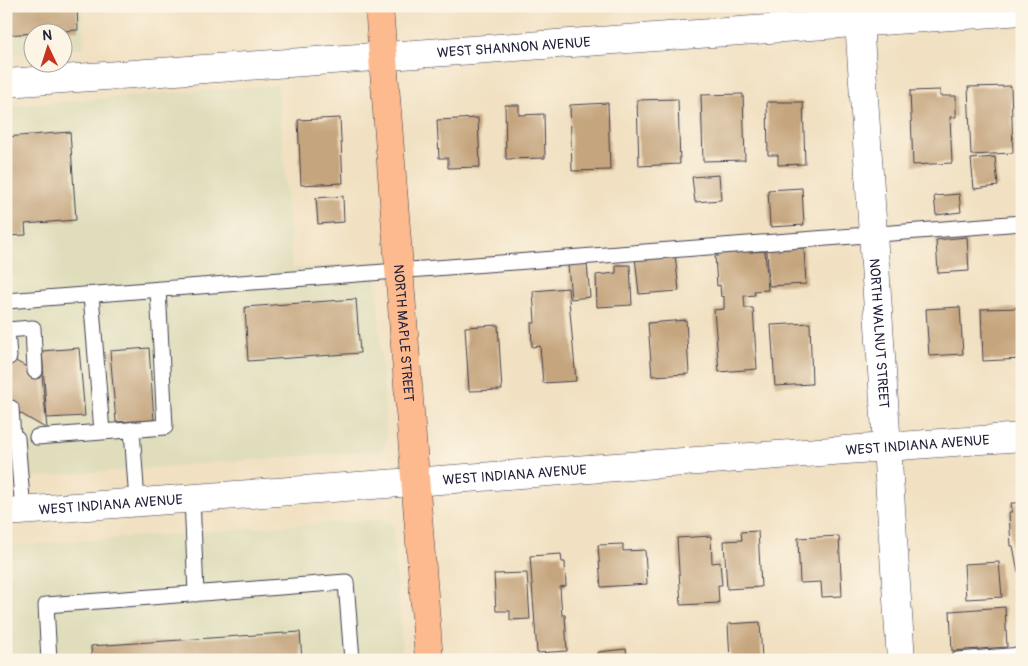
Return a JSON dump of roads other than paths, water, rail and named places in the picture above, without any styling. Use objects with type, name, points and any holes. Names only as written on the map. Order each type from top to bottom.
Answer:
[{"type":"main road","name":"NORTH MAPLE STREET","points":[[379,6],[429,660]]},
{"type":"street","name":"WEST SHANNON AVENUE","points":[[6,83],[383,56],[859,15],[1022,11]]},
{"type":"street","name":"NORTH WALNUT STREET","points":[[859,15],[901,660]]},
{"type":"street","name":"WEST INDIANA AVENUE","points":[[15,511],[415,483],[886,446],[1022,438]]},
{"type":"lane","points":[[6,301],[872,233],[1022,223]]},
{"type":"lane","points":[[12,438],[37,430],[102,432],[165,427],[158,289]]},
{"type":"lane","points":[[91,295],[102,432]]},
{"type":"lane","points":[[9,357],[6,330],[33,328],[35,371]]},
{"type":"lane","points":[[11,408],[15,511]]},
{"type":"lane","points":[[132,430],[137,502]]},
{"type":"lane","points":[[192,498],[196,594]]},
{"type":"lane","points":[[49,660],[46,604],[346,582],[352,660]]},
{"type":"lane","points":[[958,660],[1022,655]]}]
